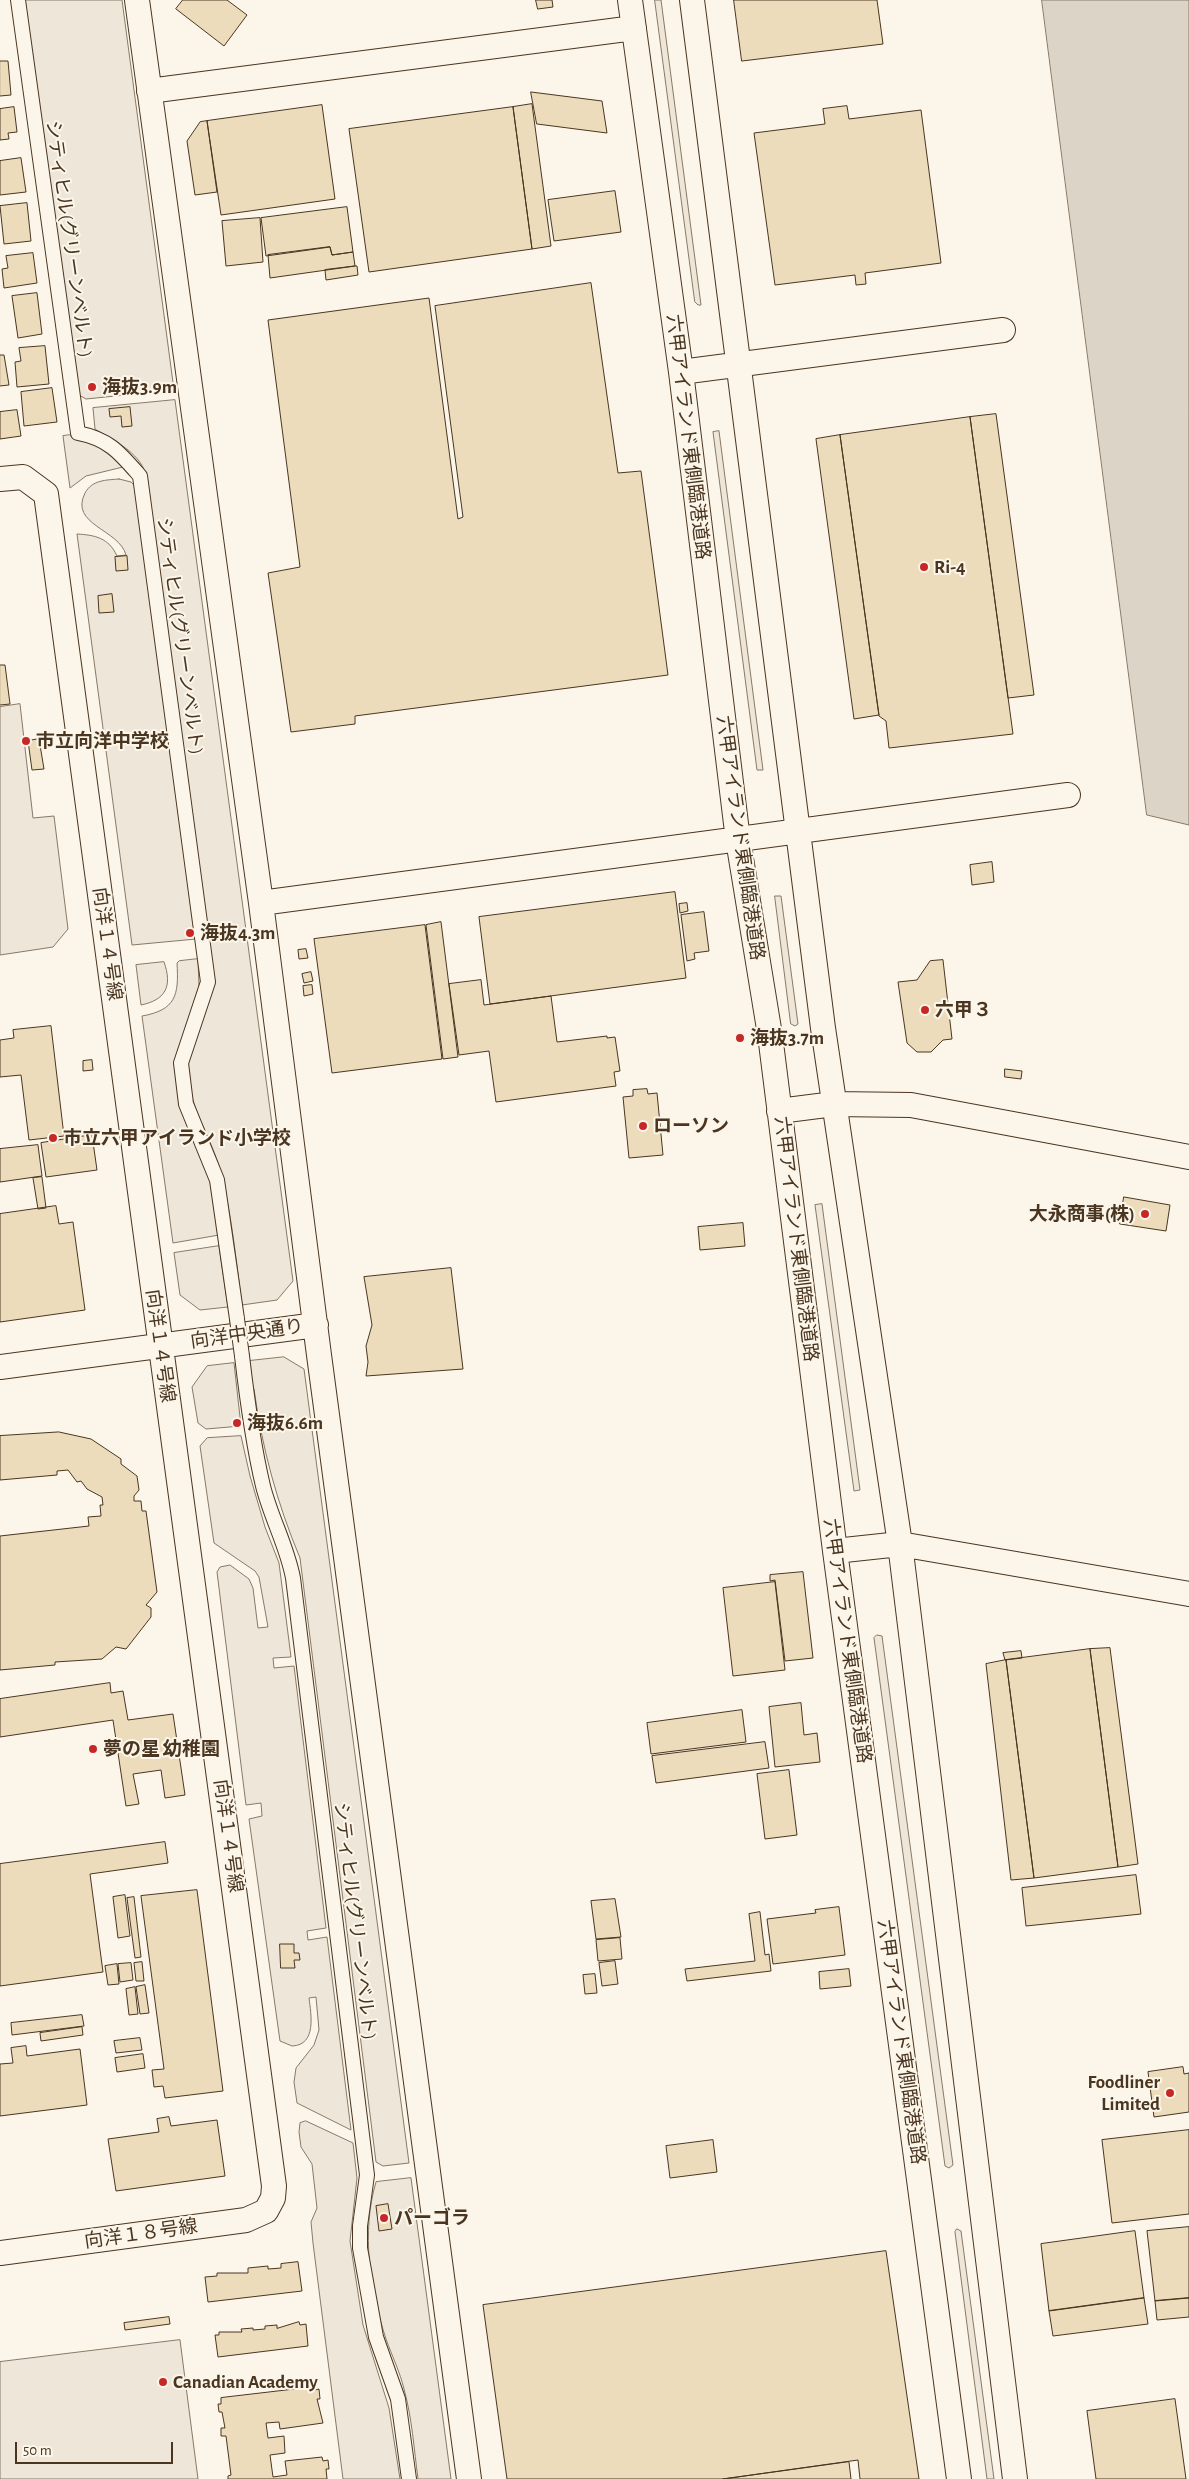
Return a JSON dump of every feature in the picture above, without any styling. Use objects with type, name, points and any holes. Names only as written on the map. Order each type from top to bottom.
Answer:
[{"type":"street","name":"シティヒル(グリーンベルト)","points":[[18,0],[78,433],[96,436],[118,450],[140,476],[208,982],[181,1063],[186,1104],[217,1180],[243,1368],[263,1486],[274,1523],[289,1557],[293,1578],[366,2158],[367,2175],[360,2226],[360,2248],[376,2337],[398,2399],[409,2479]]},
{"type":"street","points":[[137,0],[261,903],[469,2479]]},
{"type":"street","name":"六甲アイランド東側臨港道路","points":[[630,0],[681,372],[738,840],[770,1035],[835,1551],[959,2479]]},
{"type":"street","points":[[692,0],[737,364],[834,1104],[851,1202],[900,1544],[1015,2479]]},
{"type":"street","points":[[149,92],[634,28]]},
{"type":"street","points":[[681,372],[1003,330]]},
{"type":"street","name":"向洋１４号線","points":[[0,479],[23,477],[46,494],[110,958],[146,1253],[161,1346],[226,1824],[274,2186],[273,2198]]},
{"type":"street","points":[[261,903],[1068,795]]},
{"type":"street","points":[[780,1111],[834,1104],[911,1105],[1189,1157]]},
{"type":"street","name":"向洋中央通り","points":[[0,1367],[316,1325]]},
{"type":"street","points":[[835,1551],[900,1544],[1189,1594]]},
{"type":"street","name":"向洋１８号線","points":[[0,2253],[246,2220],[266,2211],[273,2198]]},
{"type":"shaded area","points":[[24,0],[122,0],[174,390],[86,399],[77,394]]},
{"type":"shaded area","points":[[655,0],[661,0],[701,305],[695,302]]},
{"type":"shaded area","points":[[1042,0],[1189,0],[1189,825],[1147,815]]},
{"type":"shaded area","points":[[175,400],[293,1281],[277,1300],[242,1305],[225,1189],[217,1159],[194,1104],[188,1076],[188,1061],[191,1047],[206,1007],[146,474],[131,453],[95,429],[93,408]]},
{"type":"shaded area","points":[[719,431],[763,770],[757,770],[713,432]]},
{"type":"shaded area","points":[[70,435],[80,441],[96,444],[106,449],[118,459],[123,467],[86,476],[70,488],[63,436]]},
{"type":"shaded area","points":[[119,479],[131,482],[135,486],[196,939],[132,945],[77,534],[90,535],[106,541],[117,556],[126,555],[122,546],[89,520],[84,513],[82,504],[85,493],[91,485]]},
{"type":"shaded area","points":[[20,704],[33,818],[54,816],[68,929],[53,947],[0,955],[0,707]]},
{"type":"shaded area","points":[[775,896],[781,896],[798,1024],[795,1026],[791,1024]]},
{"type":"shaded area","points":[[198,959],[199,986],[176,1059],[210,1179],[219,1235],[173,1243],[142,1016],[162,1010],[173,999],[177,984],[177,963],[179,961]]},
{"type":"shaded area","points":[[164,962],[168,979],[165,991],[156,1000],[141,1005],[136,965]]},
{"type":"shaded area","points":[[822,1204],[860,1490],[854,1491],[815,1205]]},
{"type":"shaded area","points":[[219,1246],[228,1307],[200,1310],[180,1295],[174,1253]]},
{"type":"shaded area","points":[[284,1357],[304,1369],[409,2163],[383,2166],[376,2162],[300,1558],[284,1517],[271,1475],[261,1433],[254,1389],[252,1388],[249,1361]]},
{"type":"shaded area","points":[[234,1363],[241,1426],[206,1429],[198,1423],[192,1387],[207,1366]]},
{"type":"shaded area","points":[[241,1436],[265,1527],[279,1563],[291,1657],[273,1658],[274,1668],[294,1666],[326,1928],[307,1931],[308,1940],[327,1937],[351,2130],[297,2103],[294,2082],[296,2068],[314,2045],[319,2030],[316,1997],[309,1998],[311,2028],[305,2040],[300,2044],[292,2046],[280,2041],[249,1819],[262,1816],[261,1803],[246,1805],[217,1572],[220,1567],[230,1565],[249,1579],[253,1588],[258,1628],[268,1627],[259,1577],[255,1571],[214,1543],[200,1446],[207,1438]]},
{"type":"shaded area","points":[[877,1635],[882,1636],[953,2165],[949,2168],[945,2166],[874,1638]]},
{"type":"shaded area","points":[[306,2121],[353,2143],[357,2178],[350,2241],[363,2325],[389,2408],[400,2479],[343,2479],[313,2243],[311,2222],[317,2208],[312,2164],[301,2147],[299,2132],[300,2123]]},
{"type":"shaded area","points":[[411,2178],[451,2479],[418,2479],[407,2400],[380,2320],[369,2261],[369,2221],[371,2201],[376,2182]]},
{"type":"shaded area","points":[[957,2229],[961,2231],[994,2479],[987,2479],[955,2232]]},
{"type":"shaded area","points":[[180,2340],[198,2479],[0,2479],[0,2362]]},
{"type":"building","points":[[183,0],[227,0],[247,15],[224,46],[176,9]]},
{"type":"building","points":[[536,0],[552,0],[553,7],[538,9]]},
{"type":"building","points":[[734,0],[877,0],[883,44],[742,61]]},
{"type":"building","points":[[0,61],[8,61],[11,95],[0,96]]},
{"type":"building","points":[[531,92],[602,101],[607,133],[537,124]]},
{"type":"building","points":[[532,104],[551,246],[532,249],[513,107]]},
{"type":"building","points":[[322,105],[335,199],[221,215],[207,121]]},
{"type":"building","points":[[847,106],[849,119],[921,110],[941,263],[865,273],[866,284],[856,285],[855,275],[775,285],[754,133],[825,124],[823,109]]},
{"type":"building","points":[[14,107],[17,132],[8,133],[9,139],[0,140],[0,109]]},
{"type":"building","points":[[513,107],[532,249],[369,272],[349,129]]},
{"type":"building","points":[[207,121],[217,192],[195,195],[187,141],[200,122]]},
{"type":"building","points":[[21,158],[26,192],[0,195],[0,161]]},
{"type":"building","points":[[615,191],[621,232],[554,241],[548,200]]},
{"type":"building","points":[[27,203],[31,241],[4,244],[0,206]]},
{"type":"building","points":[[347,207],[353,252],[332,255],[330,247],[266,256],[261,218]]},
{"type":"building","points":[[260,218],[263,262],[226,266],[222,221]]},
{"type":"building","points":[[330,247],[332,255],[353,252],[355,266],[270,278],[268,255]]},
{"type":"building","points":[[33,253],[37,283],[4,288],[2,269],[8,268],[6,256]]},
{"type":"building","points":[[357,266],[358,275],[326,280],[325,270]]},
{"type":"building","points":[[591,283],[618,473],[641,471],[668,675],[355,716],[355,724],[291,732],[268,573],[300,567],[268,320],[429,298],[458,519],[463,517],[435,306]]},
{"type":"building","points":[[37,293],[42,334],[18,338],[12,296]]},
{"type":"building","points":[[45,346],[49,384],[17,387],[15,362],[21,361],[19,348]]},
{"type":"building","points":[[0,355],[4,355],[9,385],[0,386]]},
{"type":"building","points":[[52,388],[57,422],[24,426],[21,392]]},
{"type":"building","points":[[130,407],[132,426],[122,427],[121,416],[110,417],[109,409]]},
{"type":"building","points":[[17,410],[21,436],[0,439],[0,412]]},
{"type":"building","points":[[996,414],[1034,695],[1008,698],[970,417]]},
{"type":"building","name":"Ri-4","points":[[970,417],[1013,734],[889,748],[886,721],[879,716],[840,435]]},
{"type":"building","points":[[840,435],[879,715],[854,719],[816,439]]},
{"type":"building","points":[[127,556],[128,570],[116,571],[115,557]]},
{"type":"building","points":[[112,594],[114,612],[99,613],[98,596]]},
{"type":"building","points":[[0,665],[5,665],[10,704],[0,705]]},
{"type":"building","points":[[39,739],[44,769],[32,770],[28,741]]},
{"type":"building","points":[[992,862],[994,882],[972,885],[970,865]]},
{"type":"building","points":[[675,892],[686,978],[490,1004],[479,917]]},
{"type":"building","points":[[687,903],[688,911],[680,913],[679,904]]},
{"type":"building","points":[[704,912],[709,951],[694,953],[695,959],[687,961],[681,915]]},
{"type":"building","points":[[441,922],[458,1057],[443,1059],[426,925]]},
{"type":"building","points":[[425,925],[442,1059],[332,1073],[314,939]]},
{"type":"building","points":[[306,949],[308,958],[299,959],[298,950]]},
{"type":"building","name":"六甲３","points":[[943,960],[952,1039],[943,1040],[931,1052],[917,1052],[907,1043],[898,982],[917,980],[930,961]]},
{"type":"building","points":[[311,972],[313,981],[304,983],[302,974]]},
{"type":"building","points":[[481,980],[484,1005],[551,996],[557,1042],[607,1036],[607,1038],[615,1037],[620,1071],[614,1072],[616,1086],[496,1102],[489,1051],[459,1055],[449,984]]},
{"type":"building","points":[[312,985],[313,994],[304,996],[303,986]]},
{"type":"building","points":[[51,1026],[64,1136],[29,1140],[21,1075],[0,1077],[0,1040],[14,1038],[13,1030]]},
{"type":"building","points":[[92,1060],[93,1070],[83,1071],[83,1061]]},
{"type":"building","points":[[1005,1069],[1022,1071],[1021,1079],[1005,1077]]},
{"type":"building","name":"ローソン","points":[[647,1089],[648,1094],[657,1093],[663,1155],[629,1158],[623,1097],[633,1096],[633,1090]]},
{"type":"building","points":[[92,1135],[97,1170],[46,1177],[41,1143]]},
{"type":"building","points":[[38,1145],[42,1176],[0,1182],[0,1149]]},
{"type":"building","points":[[42,1177],[46,1208],[38,1209],[33,1178]]},
{"type":"building","name":"大永商事(株)","points":[[1124,1197],[1170,1205],[1166,1231],[1120,1224]]},
{"type":"building","points":[[56,1206],[59,1224],[73,1222],[85,1310],[0,1322],[0,1214]]},
{"type":"building","points":[[743,1223],[745,1246],[700,1250],[698,1227]]},
{"type":"building","points":[[451,1268],[463,1369],[366,1376],[368,1362],[366,1346],[372,1325],[364,1277]]},
{"type":"building","points":[[59,1432],[91,1439],[121,1459],[121,1464],[137,1476],[139,1490],[134,1496],[134,1501],[141,1501],[142,1511],[146,1511],[157,1592],[146,1605],[151,1608],[151,1617],[126,1649],[116,1647],[102,1659],[55,1662],[55,1665],[0,1670],[0,1536],[89,1526],[88,1517],[101,1516],[100,1505],[103,1505],[102,1497],[87,1489],[81,1481],[77,1482],[68,1470],[57,1471],[57,1475],[0,1480],[0,1436]]},
{"type":"building","points":[[803,1572],[813,1658],[785,1661],[775,1580],[770,1581],[770,1575]]},
{"type":"building","points":[[775,1582],[785,1670],[733,1676],[723,1588]]},
{"type":"building","points":[[1110,1648],[1138,1864],[1118,1867],[1090,1649]]},
{"type":"building","points":[[1090,1649],[1118,1867],[1034,1878],[1006,1660]]},
{"type":"building","points":[[1021,1651],[1022,1658],[1005,1660],[1003,1653]]},
{"type":"building","points":[[1006,1660],[1034,1878],[1011,1880],[986,1664]]},
{"type":"building","points":[[110,1683],[111,1693],[123,1691],[128,1720],[173,1714],[185,1795],[165,1798],[161,1770],[133,1774],[139,1804],[126,1806],[113,1720],[0,1737],[0,1699]]},
{"type":"building","points":[[801,1703],[804,1735],[817,1733],[820,1762],[775,1767],[769,1707]]},
{"type":"building","points":[[742,1710],[746,1742],[651,1754],[647,1723]]},
{"type":"building","points":[[765,1742],[769,1768],[656,1783],[652,1756]]},
{"type":"building","points":[[789,1770],[797,1835],[765,1839],[757,1774]]},
{"type":"building","points":[[165,1842],[168,1863],[90,1874],[103,1972],[0,1986],[0,1864]]},
{"type":"building","points":[[1136,1875],[1141,1914],[1026,1926],[1022,1888]]},
{"type":"building","points":[[197,1890],[223,2091],[165,2098],[163,2086],[154,2087],[152,2070],[164,2069],[141,1896]]},
{"type":"building","points":[[125,1895],[130,1936],[118,1938],[113,1897]]},
{"type":"building","points":[[134,1897],[141,1957],[135,1958],[127,1898]]},
{"type":"building","points":[[615,1899],[621,1937],[596,1939],[591,1901]]},
{"type":"building","points":[[839,1907],[845,1955],[773,1964],[767,1919],[816,1913],[815,1910]]},
{"type":"building","points":[[760,1912],[765,1955],[769,1954],[771,1971],[687,1981],[685,1969],[755,1961],[749,1914]]},
{"type":"building","points":[[620,1938],[622,1959],[598,1961],[596,1940]]},
{"type":"building","points":[[280,1944],[294,1944],[294,1953],[299,1953],[300,1960],[294,1960],[295,1968],[281,1968]]},
{"type":"building","points":[[615,1961],[618,1984],[602,1986],[599,1963]]},
{"type":"building","points":[[142,1962],[144,1981],[136,1981],[134,1963]]},
{"type":"building","points":[[131,1963],[133,1980],[120,1982],[118,1964]]},
{"type":"building","points":[[117,1964],[119,1984],[108,1985],[105,1966]]},
{"type":"building","points":[[849,1969],[851,1986],[820,1989],[819,1972]]},
{"type":"building","points":[[595,1974],[597,1993],[585,1994],[583,1975]]},
{"type":"building","points":[[145,1985],[149,2013],[140,2014],[136,1987]]},
{"type":"building","points":[[135,1987],[138,2014],[129,2015],[126,1989]]},
{"type":"building","points":[[82,2015],[84,2026],[12,2035],[11,2023]]},
{"type":"building","points":[[82,2027],[83,2035],[41,2041],[40,2033]]},
{"type":"building","points":[[140,2038],[142,2050],[116,2053],[114,2041]]},
{"type":"building","points":[[26,2046],[27,2056],[80,2049],[87,2105],[0,2116],[0,2064],[13,2063],[11,2048]]},
{"type":"building","points":[[143,2054],[145,2068],[117,2072],[115,2058]]},
{"type":"building","name":"Foodliner Limited","points":[[1183,2067],[1184,2074],[1189,2073],[1189,2112],[1154,2117],[1148,2072]]},
{"type":"building","points":[[169,2117],[171,2126],[217,2120],[225,2176],[116,2191],[108,2139],[159,2132],[157,2119]]},
{"type":"building","points":[[1189,2130],[1189,2214],[1112,2223],[1102,2140]]},
{"type":"building","points":[[713,2140],[717,2172],[670,2178],[666,2146]]},
{"type":"building","name":"パーゴラ","points":[[388,2204],[392,2229],[379,2231],[376,2206]]},
{"type":"building","points":[[1189,2227],[1189,2298],[1155,2301],[1147,2231]]},
{"type":"building","points":[[1135,2231],[1144,2298],[1049,2311],[1041,2244]]},
{"type":"building","points":[[886,2251],[919,2479],[860,2479],[858,2460],[723,2479],[507,2479],[483,2305]]},
{"type":"building","points":[[298,2262],[302,2291],[208,2302],[205,2277],[217,2276],[217,2273],[248,2273],[248,2268],[268,2266],[268,2269],[281,2268],[281,2264]]},
{"type":"building","points":[[1144,2298],[1148,2324],[1053,2336],[1049,2311]]},
{"type":"building","points":[[1189,2298],[1189,2317],[1157,2320],[1155,2301]]},
{"type":"building","points":[[169,2317],[170,2324],[125,2330],[124,2323]]},
{"type":"building","points":[[299,2322],[300,2325],[306,2324],[308,2346],[218,2357],[215,2335],[219,2335],[219,2332],[242,2332],[241,2329],[265,2329],[265,2326],[277,2325],[277,2328]]},
{"type":"building","points":[[315,2387],[315,2390],[319,2389],[320,2399],[317,2399],[323,2423],[280,2429],[279,2422],[266,2423],[268,2438],[284,2436],[285,2453],[270,2455],[273,2477],[287,2475],[285,2461],[322,2457],[323,2461],[328,2460],[329,2469],[326,2469],[327,2479],[228,2479],[228,2476],[231,2475],[226,2436],[221,2436],[221,2428],[225,2428],[222,2412],[219,2412],[218,2404],[221,2404],[221,2398]]},
{"type":"building","points":[[1175,2399],[1186,2479],[1096,2479],[1087,2411]]},
{"type":"building","points":[[849,2462],[851,2479],[723,2479]]},
{"type":"place","name":"海抜3.9m","points":[[92,387]]},
{"type":"place","name":"Ri-4","points":[[924,567]]},
{"type":"place","name":"市立向洋中学校","points":[[26,741]]},
{"type":"place","name":"海抜4.3m","points":[[190,933]]},
{"type":"place","name":"六甲３","points":[[925,1010]]},
{"type":"place","name":"海抜3.7m","points":[[740,1038]]},
{"type":"place","name":"ローソン","points":[[643,1126]]},
{"type":"place","name":"市立六甲アイランド小学校","points":[[53,1138]]},
{"type":"place","name":"大永商事(株)","points":[[1145,1214]]},
{"type":"place","name":"海抜6.6m","points":[[237,1423]]},
{"type":"place","name":"夢の星 幼稚園","points":[[93,1749]]},
{"type":"place","name":"Foodliner Limited","points":[[1170,2093]]},
{"type":"place","name":"パーゴラ","points":[[384,2218]]},
{"type":"place","name":"Canadian Academy","points":[[163,2382]]}]
